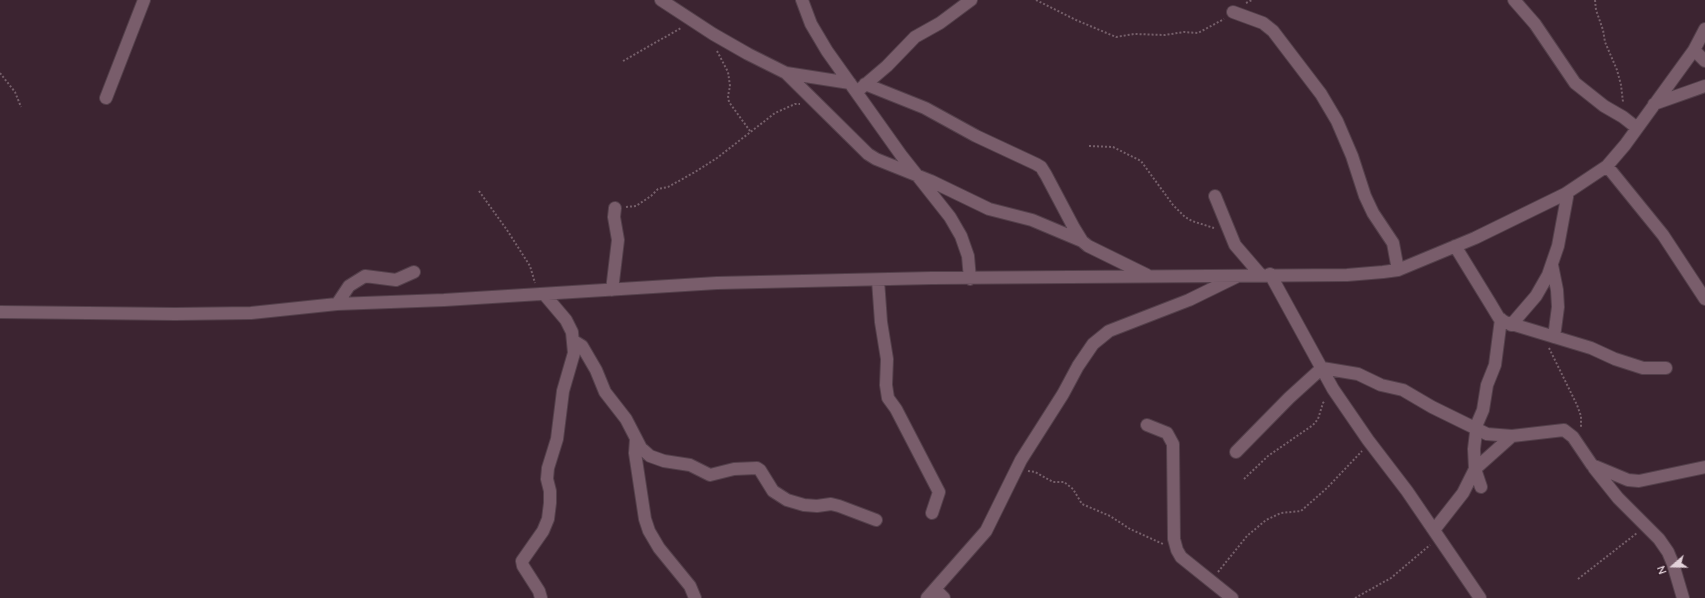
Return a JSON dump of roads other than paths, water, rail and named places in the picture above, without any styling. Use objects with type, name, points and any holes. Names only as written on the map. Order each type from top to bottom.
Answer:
[{"type":"street","points":[[106,98],[144,0]]},
{"type":"street","points":[[661,0],[713,34],[786,73],[853,88],[865,84],[887,66],[915,37],[940,23],[971,0]]},
{"type":"street","points":[[802,0],[818,38],[853,88],[950,217],[961,236],[968,256],[970,279]]},
{"type":"street","points":[[1514,0],[1534,24],[1575,83],[1604,106],[1623,117],[1637,128]]},
{"type":"street","points":[[1233,12],[1263,23],[1273,30],[1321,94],[1337,121],[1352,156],[1365,196],[1373,213],[1393,243],[1398,270]]},
{"type":"street","points":[[0,312],[175,314],[251,313],[338,304],[444,300],[717,283],[932,278],[970,279],[1265,274],[1348,275],[1398,270],[1508,223],[1568,192],[1607,166],[1694,50],[1705,29]]},
{"type":"street","points":[[1694,50],[1705,61]]},
{"type":"street","points":[[786,73],[868,154],[876,159],[989,209],[1032,220],[1082,242],[1150,276]]},
{"type":"street","points":[[865,84],[924,108],[971,133],[1026,158],[1041,167],[1082,242]]},
{"type":"street","points":[[1654,104],[1705,86]]},
{"type":"street","points":[[1607,166],[1662,235],[1705,298]]},
{"type":"street","points":[[1481,487],[1475,469],[1474,449],[1477,424],[1483,410],[1487,385],[1495,365],[1506,322],[1536,296],[1548,275],[1558,246],[1568,192]]},
{"type":"street","points":[[1216,196],[1235,245],[1265,274],[1322,368],[1333,389],[1407,491],[1480,598]]},
{"type":"street","points":[[612,290],[618,240],[614,217],[615,208]]},
{"type":"street","points":[[1455,246],[1490,303],[1506,322],[1591,348],[1615,359],[1643,368],[1666,368]]},
{"type":"street","points":[[1548,335],[1558,307],[1557,290],[1552,264]]},
{"type":"street","points":[[338,304],[349,286],[365,276],[396,280],[414,272]]},
{"type":"street","points":[[944,598],[931,594],[986,531],[1014,474],[1063,394],[1078,366],[1093,344],[1109,331],[1189,300],[1241,275]]},
{"type":"street","points":[[878,280],[881,322],[887,359],[886,385],[888,398],[896,409],[939,492],[932,513]]},
{"type":"street","points":[[541,294],[566,320],[572,332],[574,341],[574,353],[560,404],[557,440],[548,468],[547,479],[550,491],[548,519],[543,531],[522,561],[522,566],[539,592],[541,598]]},
{"type":"street","points":[[574,341],[582,346],[596,370],[605,392],[626,419],[641,448],[650,456],[664,461],[690,465],[710,475],[734,469],[757,468],[773,491],[787,500],[804,505],[840,506],[876,520]]},
{"type":"street","points":[[1322,368],[1358,374],[1381,385],[1403,390],[1487,434],[1512,436],[1564,430],[1573,437],[1592,465],[1618,498],[1646,526],[1668,552],[1674,564],[1683,598]]},
{"type":"street","points":[[1236,452],[1289,398],[1322,368]]},
{"type":"street","points":[[1147,425],[1168,433],[1173,444],[1174,539],[1177,550],[1181,557],[1232,598]]},
{"type":"street","points":[[1436,533],[1464,492],[1475,469],[1512,436]]},
{"type":"street","points":[[636,438],[635,453],[645,519],[649,531],[659,548],[690,586],[695,598]]},
{"type":"street","points":[[1592,465],[1628,480]]},
{"type":"street","points":[[1604,480],[1617,478],[1639,480],[1705,467]]}]
